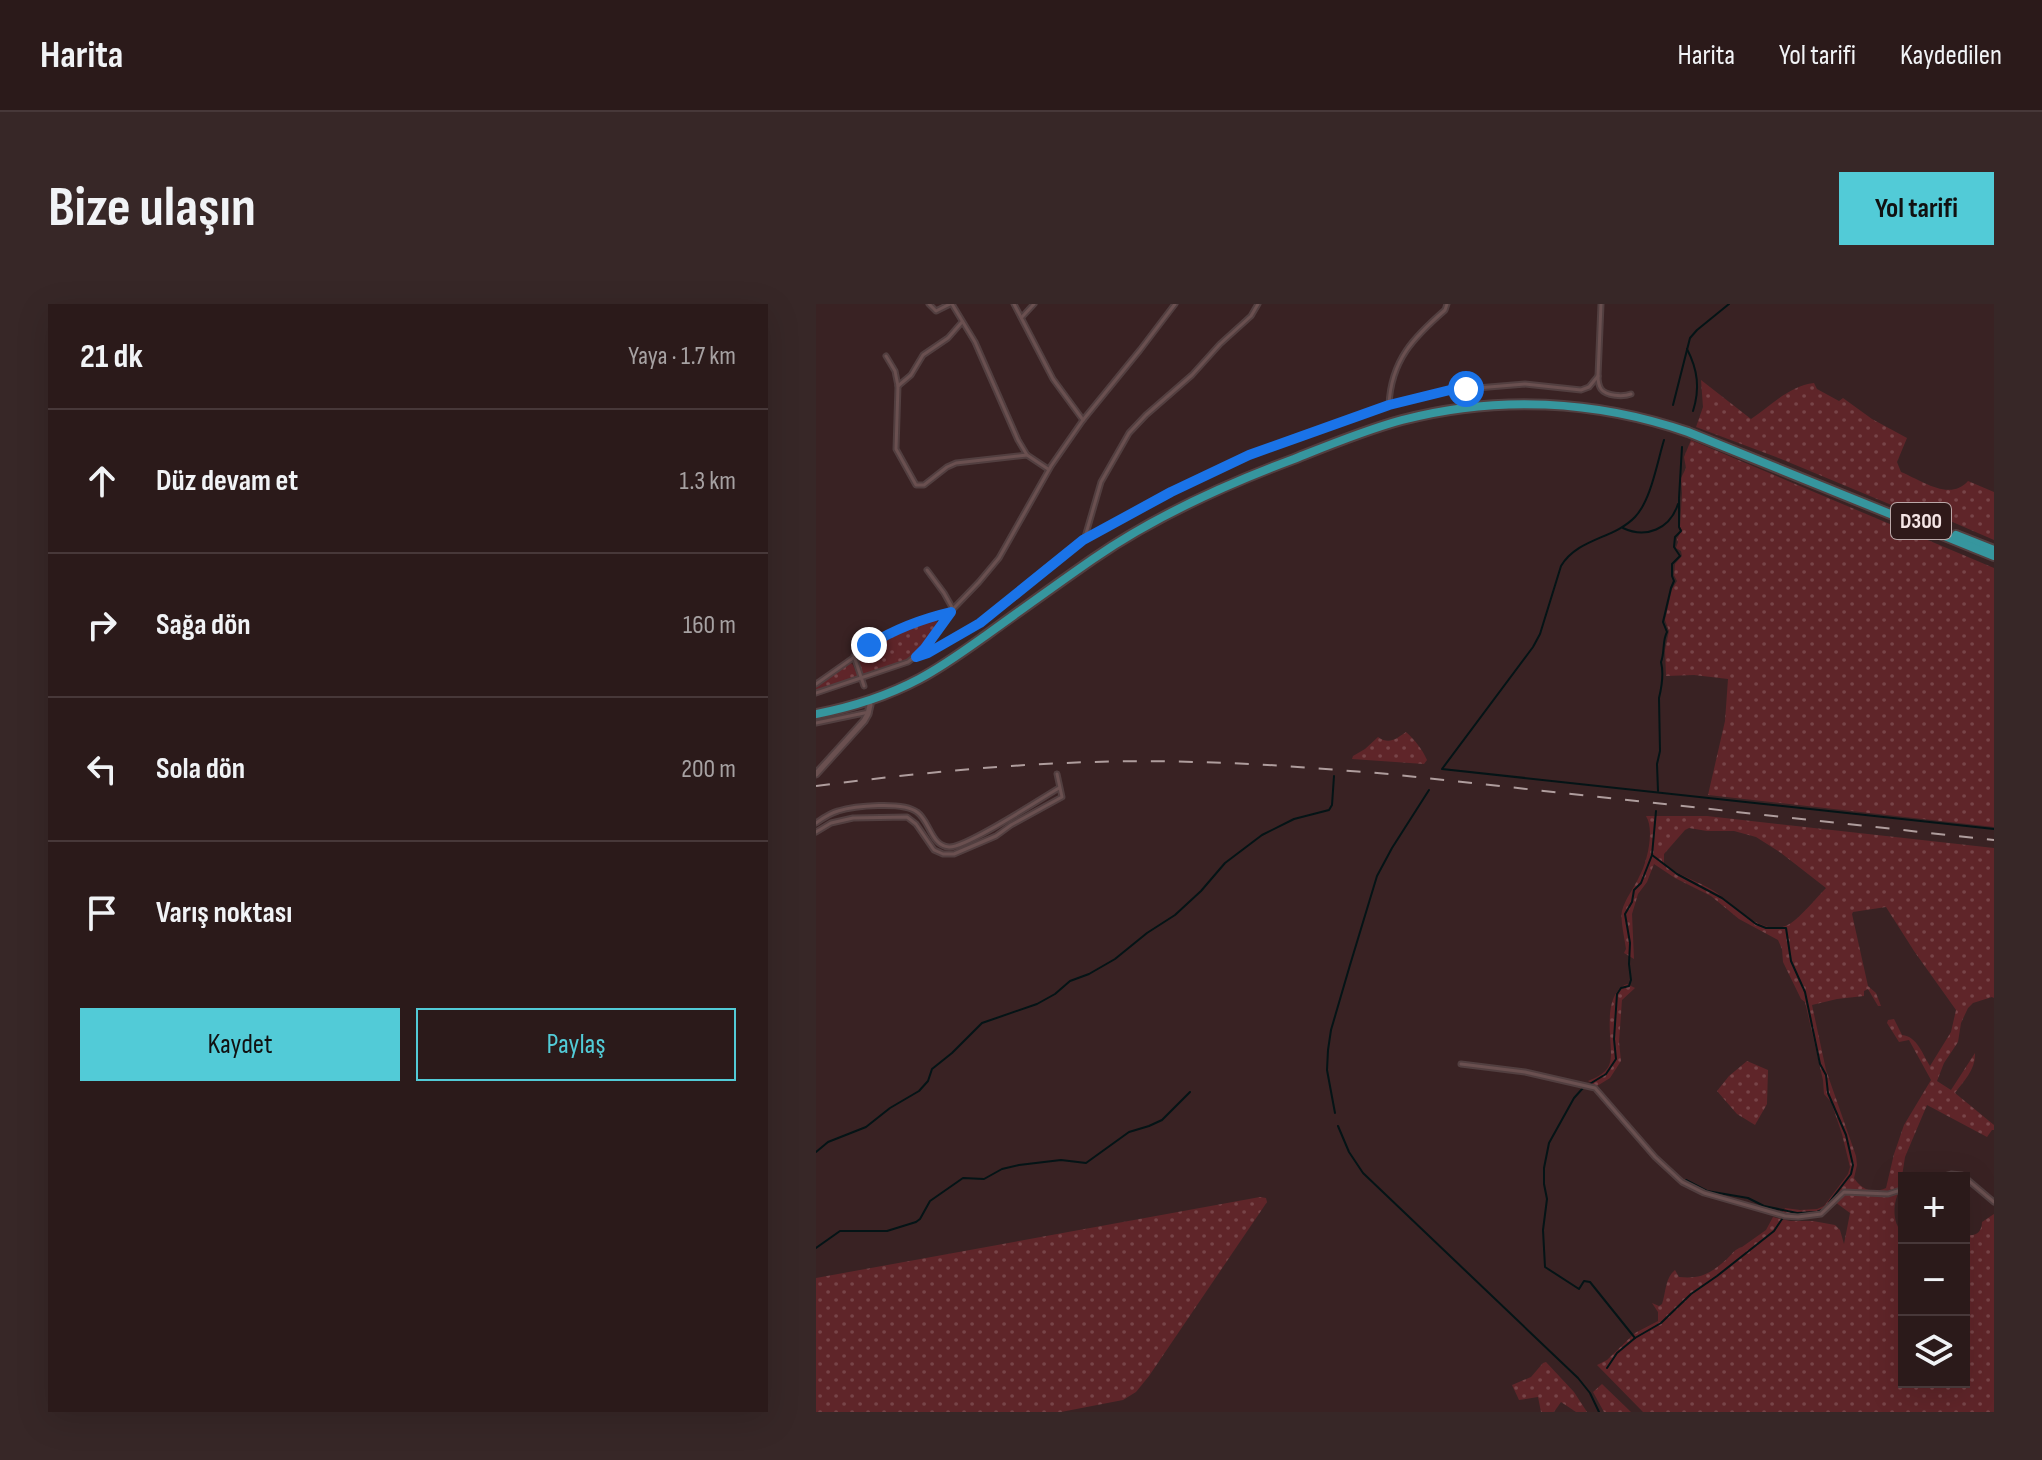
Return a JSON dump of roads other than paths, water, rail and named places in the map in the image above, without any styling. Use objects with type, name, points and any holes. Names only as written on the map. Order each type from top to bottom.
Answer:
[{"type":"highway","name":"D300","points":[[816,712],[863,703],[920,679],[1097,556],[1175,511],[1233,483],[1367,431],[1461,407],[1530,403],[1658,419],[1829,486],[1994,557]]},
{"type":"highway","name":"D300","points":[[1847,494],[1994,550]]},
{"type":"street","points":[[929,304],[935,311],[951,304],[980,352],[1007,418],[1027,455],[1048,469]]},
{"type":"street","points":[[1014,304],[1053,379],[1083,420]]},
{"type":"street","points":[[1022,317],[1034,304]]},
{"type":"street","points":[[816,693],[908,662],[925,648],[952,611],[1004,551],[1048,469],[1175,304]]},
{"type":"street","points":[[1083,540],[1101,482],[1129,433],[1251,316],[1258,304]]},
{"type":"street","points":[[1389,405],[1393,375],[1404,352],[1418,333],[1445,310],[1447,304]]},
{"type":"street","points":[[1601,304],[1599,386],[1603,391],[1621,396],[1631,394]]},
{"type":"street","points":[[898,386],[911,375],[926,352],[950,336],[962,322]]},
{"type":"street","points":[[886,356],[895,371],[898,386],[896,449],[916,485],[924,485],[956,463],[1027,455]]},
{"type":"street","points":[[916,657],[980,623],[1083,540],[1171,492],[1249,455],[1389,405],[1461,389],[1525,384],[1581,390],[1589,387],[1598,376]]},
{"type":"street","points":[[927,570],[944,593],[952,611]]},
{"type":"street","points":[[816,684],[887,634],[952,611]]},
{"type":"street","points":[[854,656],[864,686]]},
{"type":"street","points":[[816,723],[869,709]]},
{"type":"street","points":[[816,774],[864,721],[869,709]]},
{"type":"street","points":[[816,832],[831,823],[853,818],[907,817],[916,824],[934,850],[954,854],[996,836],[1062,797],[1057,774]]},
{"type":"street","points":[[816,823],[842,810],[906,806],[922,816],[937,842],[953,847],[1060,787]]},
{"type":"street","points":[[1461,1064],[1533,1073],[1595,1088],[1674,1175],[1690,1187],[1708,1194],[1798,1217],[1821,1214],[1844,1192],[1888,1194],[1898,1191]]},
{"type":"street","points":[[1970,1182],[1994,1202]]},
{"type":"waterway","points":[[1673,405],[1690,338],[1729,304]]},
{"type":"waterway","points":[[1687,349],[1697,380],[1693,411]]},
{"type":"waterway","points":[[1664,440],[1641,510],[1617,530],[1577,550],[1561,566],[1533,647],[1442,769],[1994,829]]},
{"type":"waterway","points":[[1679,498],[1682,447]]},
{"type":"waterway","points":[[1658,791],[1661,662],[1667,632],[1663,622],[1674,581],[1672,564],[1680,556],[1674,547],[1675,537],[1681,531],[1679,499]]},
{"type":"waterway","points":[[1623,528],[1640,532],[1656,530],[1669,520],[1678,504]]},
{"type":"waterway","points":[[816,1152],[828,1142],[866,1127],[919,1091],[928,1081],[932,1069],[982,1023],[1037,1004],[1070,981],[1115,959],[1175,915],[1225,863],[1262,835],[1294,819],[1329,810],[1334,776]]},
{"type":"waterway","points":[[1335,1113],[1327,1070],[1331,1030],[1377,876],[1429,790]]},
{"type":"waterway","points":[[1635,1338],[1590,1282],[1584,1281],[1579,1289],[1545,1267],[1543,1230],[1547,1199],[1544,1168],[1549,1143],[1574,1098],[1583,1088],[1606,1074],[1616,1059],[1617,994],[1621,988],[1629,986],[1631,980],[1625,914],[1652,855],[1656,811]]},
{"type":"waterway","points":[[1652,855],[1677,874],[1722,898],[1756,924],[1766,928],[1786,928],[1791,961],[1805,992],[1828,1093],[1846,1135],[1853,1165],[1851,1174],[1824,1209],[1817,1212],[1797,1213],[1764,1206],[1748,1198],[1707,1191],[1686,1180]]},
{"type":"waterway","points":[[816,1248],[840,1231],[887,1231],[916,1222],[930,1201],[963,1178],[984,1179],[1002,1169],[1019,1165],[1061,1160],[1086,1163],[1129,1132],[1162,1120],[1190,1092]]},
{"type":"waterway","points":[[1338,1126],[1349,1152],[1363,1173],[1578,1378],[1599,1412]]},
{"type":"waterway","points":[[1607,1368],[1617,1353],[1661,1323],[1691,1294],[1774,1231],[1782,1219]]},
{"type":"railway","points":[[816,786],[957,770],[1052,764],[1146,761],[1243,764],[1389,774],[1994,840]]}]
